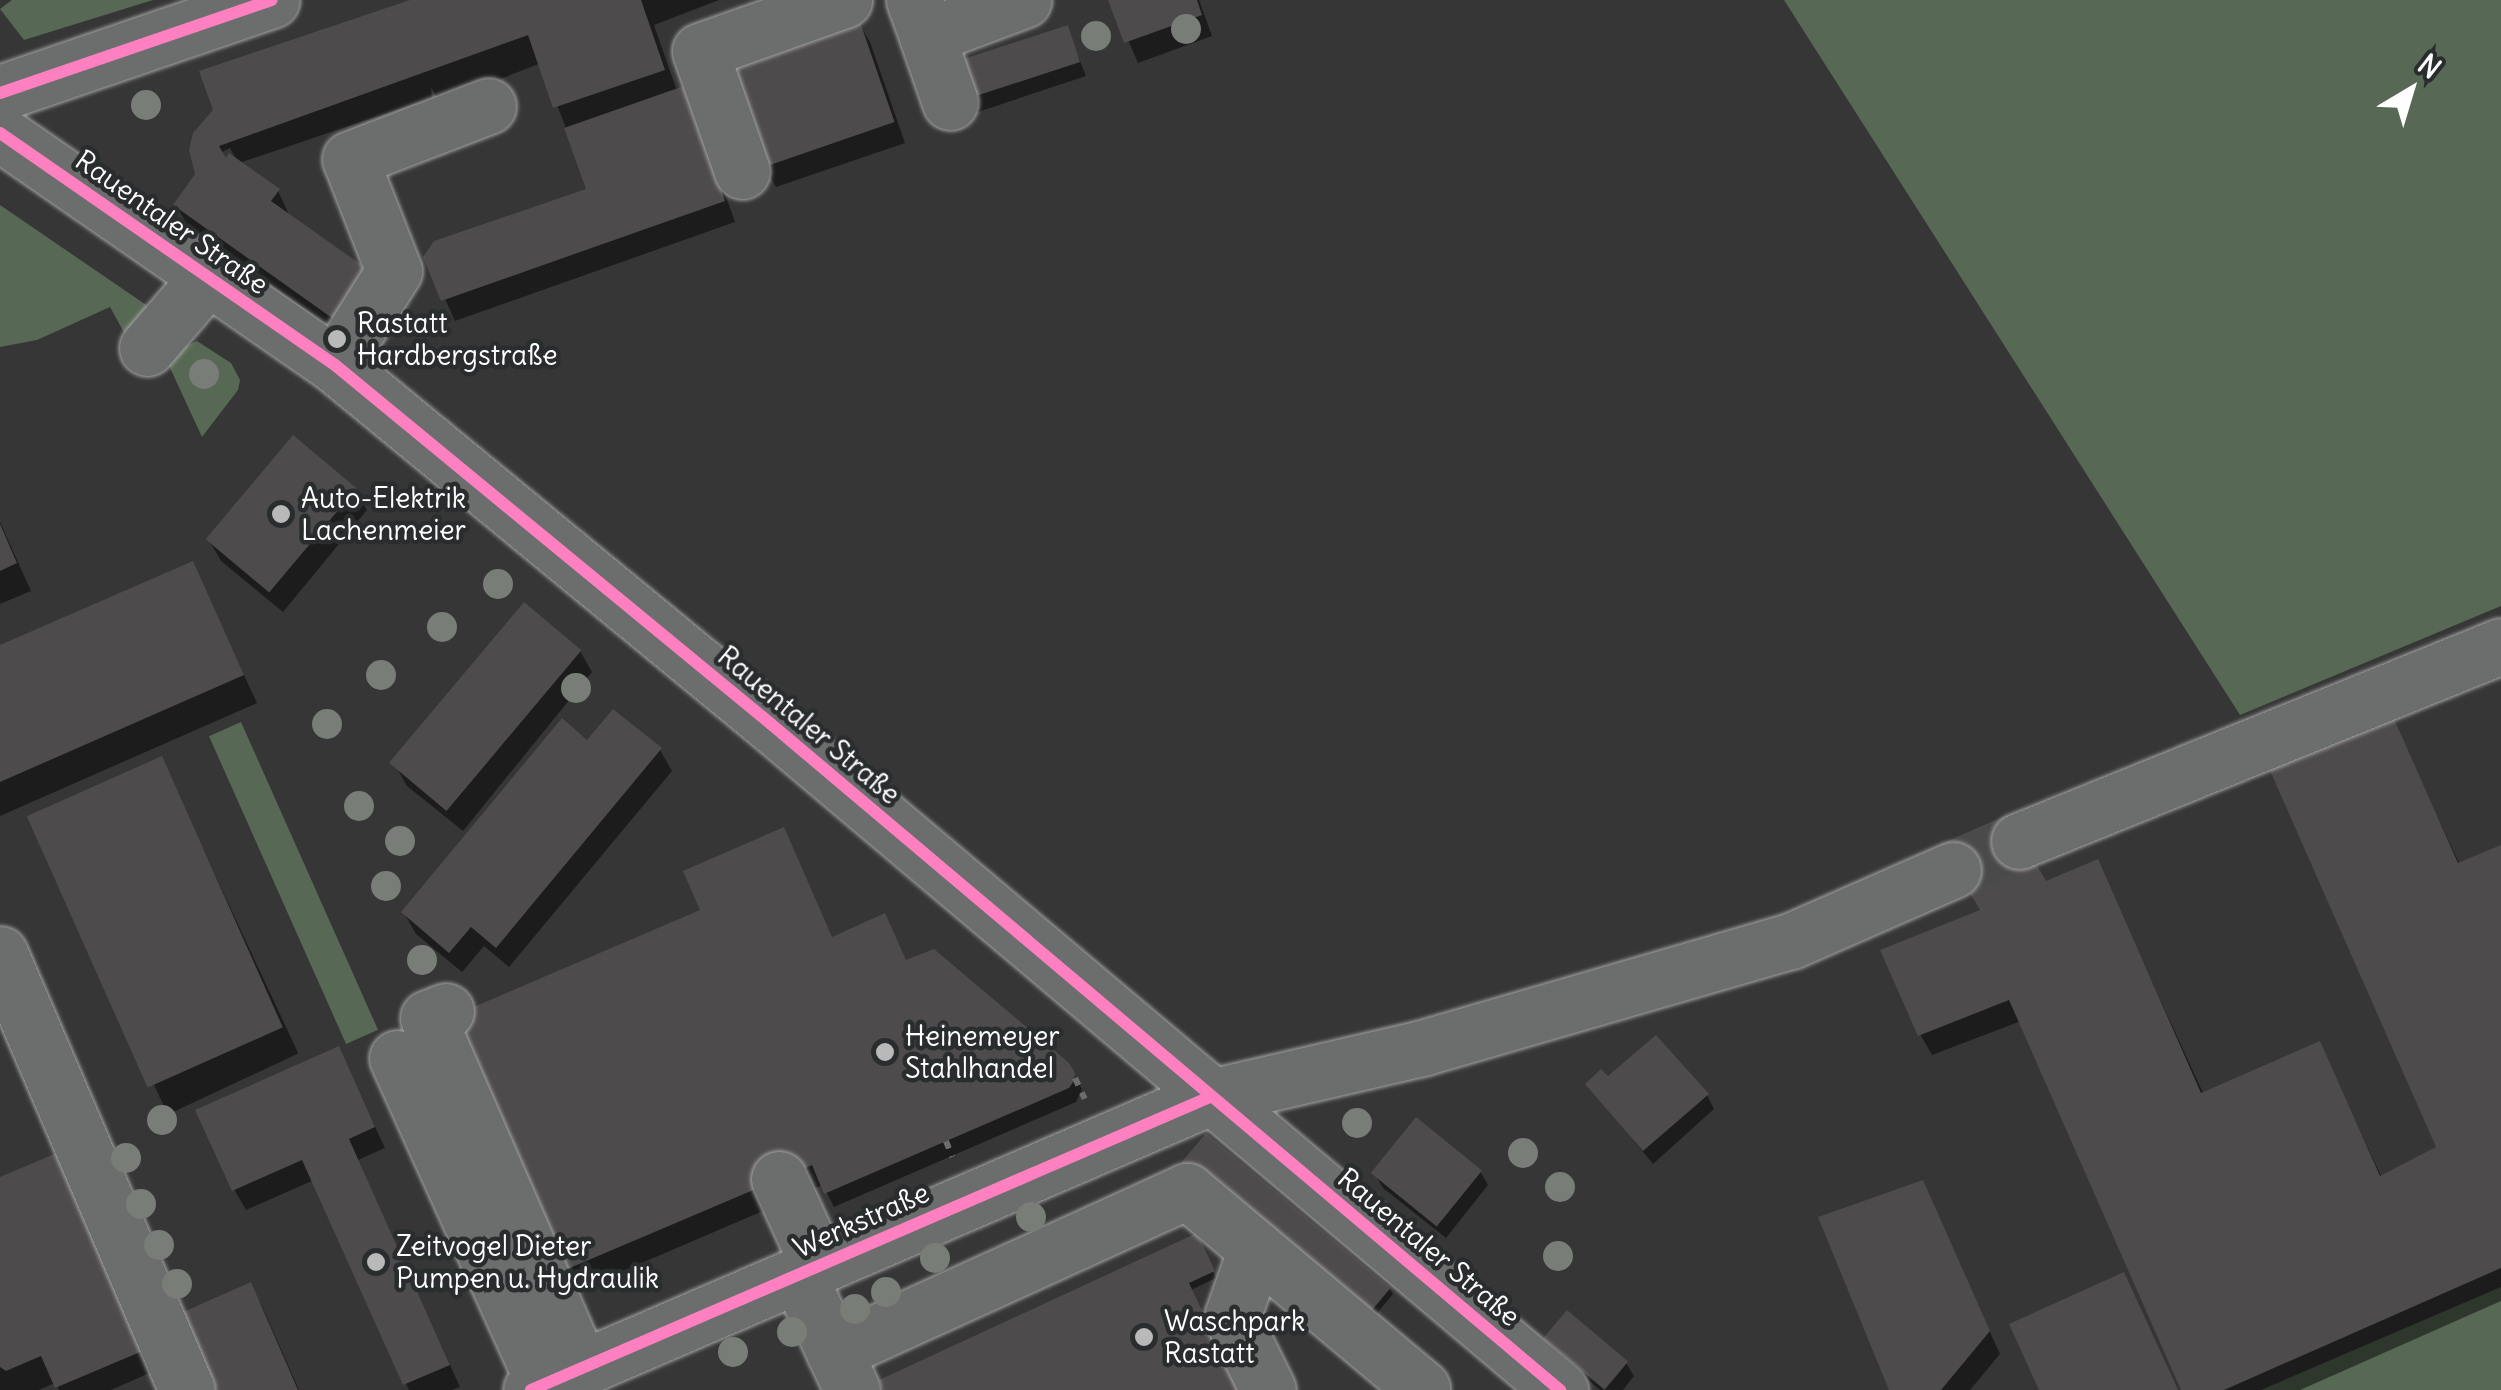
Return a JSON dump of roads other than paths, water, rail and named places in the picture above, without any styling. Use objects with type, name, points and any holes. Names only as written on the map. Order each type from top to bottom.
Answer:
[{"type":"street","points":[[0,94],[271,0]]},
{"type":"street","points":[[742,170],[700,51],[844,0]]},
{"type":"street","points":[[950,102],[920,18],[1024,0]]},
{"type":"street","points":[[335,365],[394,272],[350,158],[488,106]]},
{"type":"street","name":"Rauentaler Straße","points":[[0,133],[335,365],[771,724],[1219,1080],[1476,1320],[1560,1390]]},
{"type":"street","points":[[147,348],[208,276]]},
{"type":"street","points":[[2019,842],[2501,646]]},
{"type":"street","name":"Werkstraße","points":[[552,1381],[808,1270],[1219,1080],[1422,1048],[1791,941],[1953,870]]},
{"type":"street","points":[[0,954],[188,1390]]},
{"type":"street","points":[[446,1011],[428,1018],[552,1381]]},
{"type":"street","points":[[397,1058],[552,1381]]},
{"type":"street","points":[[779,1178],[843,1371],[1187,1190],[1422,1389],[1476,1320]]},
{"type":"street","points":[[1256,1248],[1232,1316],[1268,1390]]},
{"type":"tunnel","points":[[1953,870],[2019,841]]},
{"type":"place","name":"Rastatt Hardbergstraße","points":[[337,339]]},
{"type":"place","name":"Auto-Elektrik Lachenmeier","points":[[281,514]]},
{"type":"place","name":"Heinemeyer Stahlhandel","points":[[885,1052]]},
{"type":"place","name":"Zeitvogel Dieter Pumpen u. Hydraulik","points":[[376,1262]]},
{"type":"place","name":"Waschpark Rastatt","points":[[1144,1337]]}]
